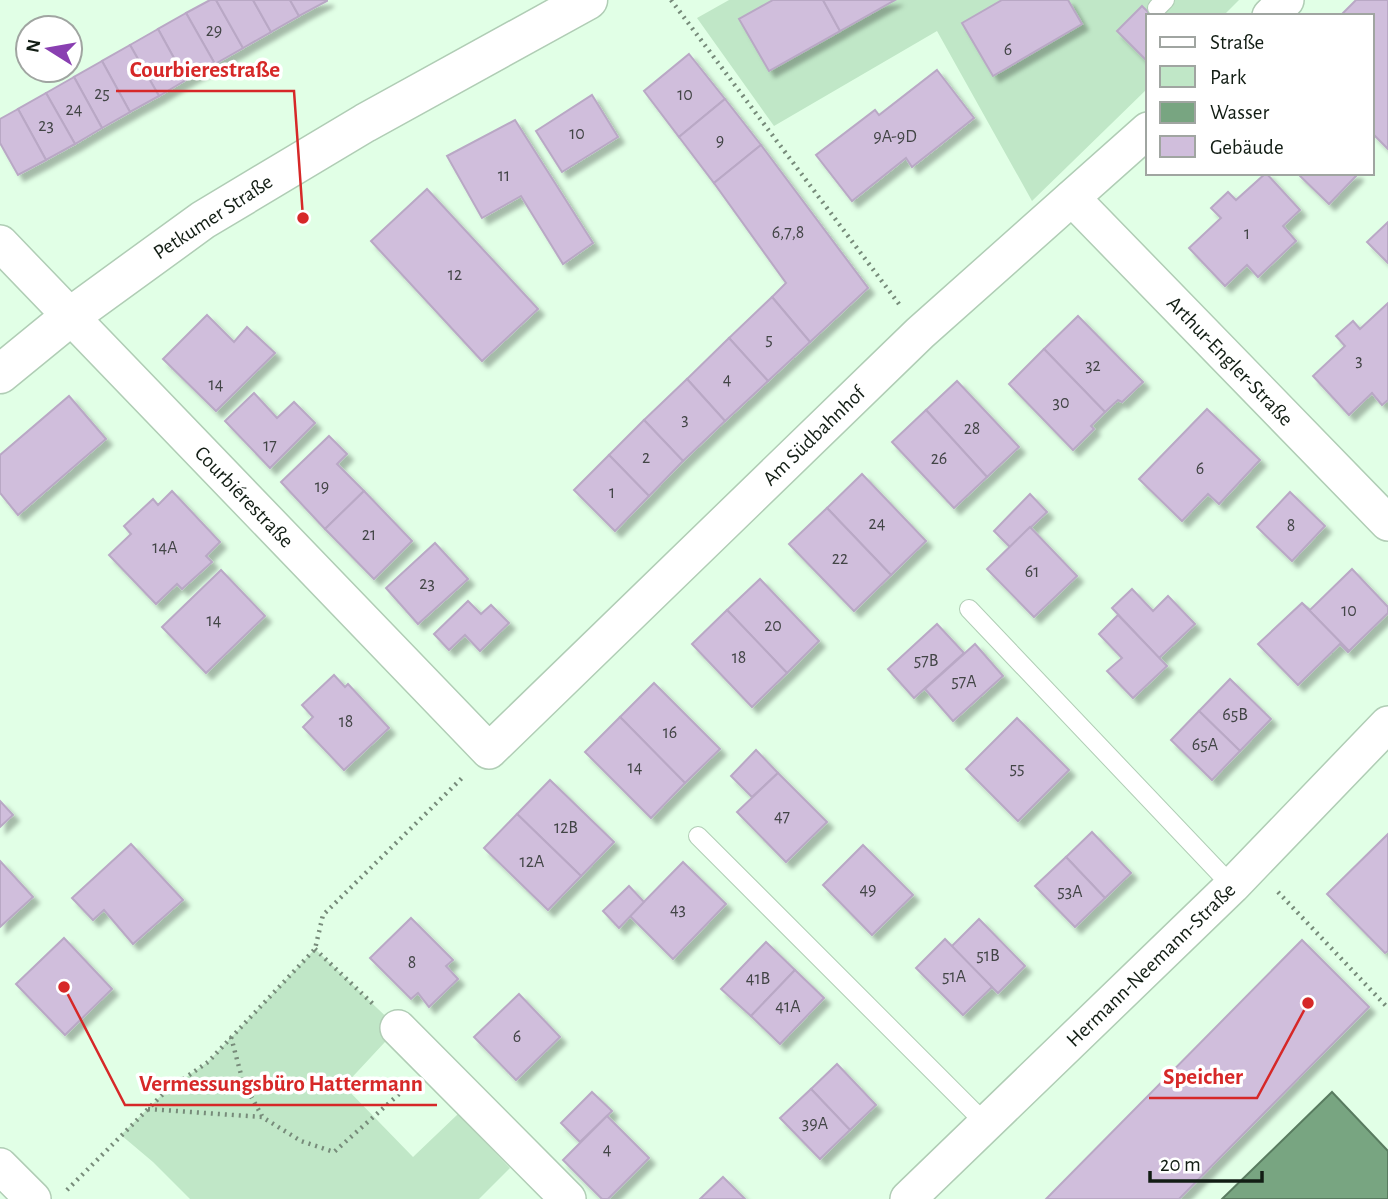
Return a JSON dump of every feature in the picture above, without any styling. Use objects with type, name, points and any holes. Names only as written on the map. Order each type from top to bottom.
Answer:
[{"type":"street","name":"Petkumer Straße","points":[[0,374],[71,316],[214,213],[365,123],[587,0]]},
{"type":"street","points":[[1272,14],[1286,0]]},
{"type":"street","name":"Am Südbahnhof","points":[[489,751],[920,333],[1146,132]]},
{"type":"street","name":"Arthur-Engler-Straße","points":[[1072,198],[1388,523]]},
{"type":"street","name":"Courbiérestraße","points":[[0,243],[489,751]]},
{"type":"street","name":"Hermann-Neemann-Straße","points":[[908,1199],[1243,876],[1388,724]]},
{"type":"street","points":[[398,1028],[568,1199]]},
{"type":"street","points":[[0,1166],[33,1199]]},
{"type":"lane","points":[[969,608],[1243,876]]},
{"type":"lane","points":[[698,836],[987,1125]]},
{"type":"path","points":[[671,0],[920,333]]},
{"type":"path","points":[[58,1199],[166,1091],[208,1062],[315,949],[323,915],[489,751]]},
{"type":"path","points":[[1243,876],[1388,1008]]},
{"type":"path","points":[[315,949],[398,1028]]},
{"type":"path","points":[[231,1037],[243,1082],[262,1117]]},
{"type":"path","points":[[147,1109],[262,1117],[302,1141],[334,1152],[433,1063]]},
{"type":"green space","points":[[729,0],[1239,0],[1225,14],[1146,14],[1146,90],[1032,201],[937,31],[774,126],[697,18]]},
{"type":"green space","points":[[315,949],[398,1028],[344,1086],[413,1157],[458,1114],[510,1168],[479,1199],[190,1199],[121,1135],[166,1091],[208,1062]]},
{"type":"water","points":[[1332,1092],[1388,1151],[1388,1199],[1222,1199]]},
{"type":"building","points":[[210,0],[216,0],[243,48],[215,64],[186,13]]},
{"type":"building","points":[[216,0],[253,0],[271,32],[243,48]]},
{"type":"building","points":[[253,0],[290,0],[299,16],[271,32]]},
{"type":"building","points":[[290,0],[327,0],[327,1],[299,16]]},
{"type":"building","points":[[773,0],[823,0],[840,31],[769,71],[739,19]]},
{"type":"building","points":[[823,0],[895,0],[840,31]]},
{"type":"building","points":[[1002,0],[1068,0],[1082,24],[993,76],[962,23]]},
{"type":"building","points":[[1356,0],[1388,0],[1388,149],[1374,135],[1374,14],[1342,14]]},
{"type":"building","points":[[1142,6],[1150,14],[1146,14],[1146,60],[1117,31]]},
{"type":"building","points":[[186,13],[215,64],[186,80],[158,29]]},
{"type":"building","points":[[158,29],[186,80],[159,96],[130,45]]},
{"type":"building","points":[[130,45],[159,96],[130,112],[102,61]]},
{"type":"building","points":[[689,54],[725,99],[679,137],[644,91]]},
{"type":"building","points":[[102,61],[130,112],[102,128],[78,84],[84,84],[84,71]]},
{"type":"building","points":[[937,70],[974,118],[912,167],[906,158],[852,201],[816,155],[875,110],[879,115]]},
{"type":"building","points":[[62,84],[78,84],[102,128],[75,144],[46,93]]},
{"type":"building","points":[[46,93],[75,144],[46,160],[18,109]]},
{"type":"building","points":[[592,95],[618,137],[562,172],[536,131]]},
{"type":"building","points":[[725,99],[761,145],[714,183],[679,137]]},
{"type":"building","points":[[18,109],[46,160],[18,175],[0,143],[0,119]]},
{"type":"building","points":[[515,120],[593,243],[563,264],[521,196],[482,218],[447,156]]},
{"type":"building","points":[[761,145],[868,288],[810,342],[772,297],[786,283],[714,183]]},
{"type":"building","points":[[1264,175],[1268,175],[1300,210],[1283,226],[1296,241],[1258,277],[1247,265],[1225,286],[1189,248],[1221,218],[1211,208],[1228,192],[1236,200]]},
{"type":"building","points":[[1299,175],[1357,175],[1329,204]]},
{"type":"building","points":[[427,189],[538,309],[482,361],[371,241]]},
{"type":"building","points":[[1388,222],[1388,263],[1367,242]]},
{"type":"building","points":[[772,297],[810,342],[768,381],[729,338]]},
{"type":"building","points":[[1388,303],[1388,400],[1382,405],[1372,393],[1349,415],[1313,376],[1345,346],[1336,336],[1353,321],[1360,329]]},
{"type":"building","points":[[207,315],[234,342],[247,327],[275,353],[216,411],[163,359]]},
{"type":"building","points":[[1078,316],[1143,382],[1122,402],[1118,400],[1105,412],[1044,349]]},
{"type":"building","points":[[729,338],[768,381],[725,421],[687,379]]},
{"type":"building","points":[[1044,349],[1105,412],[1091,426],[1094,429],[1073,450],[1009,384]]},
{"type":"building","points":[[687,379],[725,421],[683,461],[644,420]]},
{"type":"building","points":[[957,381],[1019,447],[987,477],[926,410]]},
{"type":"building","points":[[254,393],[277,418],[294,402],[315,423],[270,468],[225,421]]},
{"type":"building","points":[[69,396],[106,439],[18,515],[0,493],[0,455]]},
{"type":"building","points":[[1207,409],[1260,460],[1219,504],[1208,494],[1182,521],[1139,479]]},
{"type":"building","points":[[926,410],[987,477],[954,508],[892,442]]},
{"type":"building","points":[[644,420],[683,461],[649,496],[609,455]]},
{"type":"building","points":[[329,436],[347,454],[337,464],[364,491],[325,529],[281,482]]},
{"type":"building","points":[[609,455],[649,496],[615,531],[574,490]]},
{"type":"building","points":[[862,474],[926,541],[891,575],[827,508]]},
{"type":"building","points":[[172,491],[220,542],[206,556],[212,562],[182,589],[177,584],[156,604],[109,555],[131,534],[124,526],[153,499],[158,505]]},
{"type":"building","points":[[364,491],[412,541],[374,579],[325,529]]},
{"type":"building","points":[[1290,492],[1325,526],[1292,561],[1257,527]]},
{"type":"building","points":[[1030,494],[1047,512],[1010,547],[994,531]]},
{"type":"building","points":[[827,508],[891,575],[854,611],[789,544]]},
{"type":"building","points":[[1030,527],[1077,576],[1034,617],[987,569]]},
{"type":"building","points":[[435,543],[468,579],[418,624],[386,588]]},
{"type":"building","points":[[1352,569],[1388,607],[1388,613],[1349,651],[1302,603],[1310,610]]},
{"type":"building","points":[[221,570],[265,616],[206,673],[162,627]]},
{"type":"building","points":[[760,579],[819,641],[787,673],[727,610]]},
{"type":"building","points":[[1132,589],[1153,611],[1168,596],[1195,624],[1159,658],[1112,608]]},
{"type":"building","points":[[468,601],[481,614],[491,605],[509,623],[480,651],[465,635],[449,650],[434,634]]},
{"type":"building","points":[[1302,603],[1349,651],[1340,644],[1298,685],[1258,644]]},
{"type":"building","points":[[727,610],[787,673],[752,707],[692,644]]},
{"type":"building","points":[[1118,615],[1167,666],[1133,698],[1107,671],[1122,658],[1099,634]]},
{"type":"building","points":[[937,624],[964,653],[914,698],[888,669]]},
{"type":"building","points":[[975,644],[1003,676],[953,721],[925,689]]},
{"type":"building","points":[[334,675],[345,687],[348,684],[389,728],[344,770],[303,727],[313,717],[302,705]]},
{"type":"building","points":[[1230,679],[1271,719],[1240,751],[1199,711]]},
{"type":"building","points":[[654,683],[720,749],[685,783],[620,717]]},
{"type":"building","points":[[1199,711],[1240,751],[1212,780],[1171,740]]},
{"type":"building","points":[[620,717],[685,783],[651,818],[585,752]]},
{"type":"building","points":[[1017,718],[1069,770],[1018,821],[966,769]]},
{"type":"building","points":[[756,750],[778,773],[752,797],[731,776]]},
{"type":"building","points":[[778,773],[827,822],[786,862],[737,812]]},
{"type":"building","points":[[550,780],[614,842],[581,876],[517,814]]},
{"type":"building","points":[[0,801],[13,815],[0,827]]},
{"type":"building","points":[[517,814],[581,876],[548,910],[484,848]]},
{"type":"building","points":[[1092,832],[1131,873],[1105,898],[1066,857]]},
{"type":"building","points":[[1388,834],[1388,951],[1385,953],[1327,894]]},
{"type":"building","points":[[131,844],[183,900],[133,944],[104,910],[93,920],[72,898]]},
{"type":"building","points":[[863,845],[913,895],[872,935],[823,885]]},
{"type":"building","points":[[1066,857],[1105,898],[1075,927],[1035,886]]},
{"type":"building","points":[[0,861],[33,897],[0,927]]},
{"type":"building","points":[[683,862],[726,904],[673,959],[630,916]]},
{"type":"building","points":[[629,886],[644,902],[619,928],[603,911]]},
{"type":"building","points":[[411,918],[453,960],[446,966],[458,979],[429,1007],[418,993],[411,999],[370,958]]},
{"type":"building","points":[[979,919],[1025,966],[998,993],[951,947]]},
{"type":"building","points":[[64,938],[112,989],[65,1035],[16,984]]},
{"type":"building","points":[[945,939],[992,987],[963,1015],[916,968]]},
{"type":"building","points":[[1302,940],[1369,1007],[1179,1199],[1046,1199]]},
{"type":"building","points":[[766,942],[795,970],[751,1016],[721,989]]},
{"type":"building","points":[[795,970],[824,998],[780,1044],[751,1016]]},
{"type":"building","points":[[519,994],[560,1037],[516,1080],[474,1037]]},
{"type":"building","points":[[837,1064],[876,1105],[850,1130],[811,1089]]},
{"type":"building","points":[[811,1089],[850,1130],[820,1159],[780,1118]]},
{"type":"building","points":[[592,1092],[612,1111],[580,1142],[561,1123]]},
{"type":"building","points":[[607,1116],[649,1158],[608,1199],[602,1199],[563,1160]]},
{"type":"building","points":[[723,1177],[745,1199],[700,1199]]},
{"type":"place","name":"Courbierestraße","points":[[303,218]]},
{"type":"place","name":"Vermessungsbüro Hattermann","points":[[64,987]]},
{"type":"place","name":"Speicher","points":[[1308,1003]]}]
